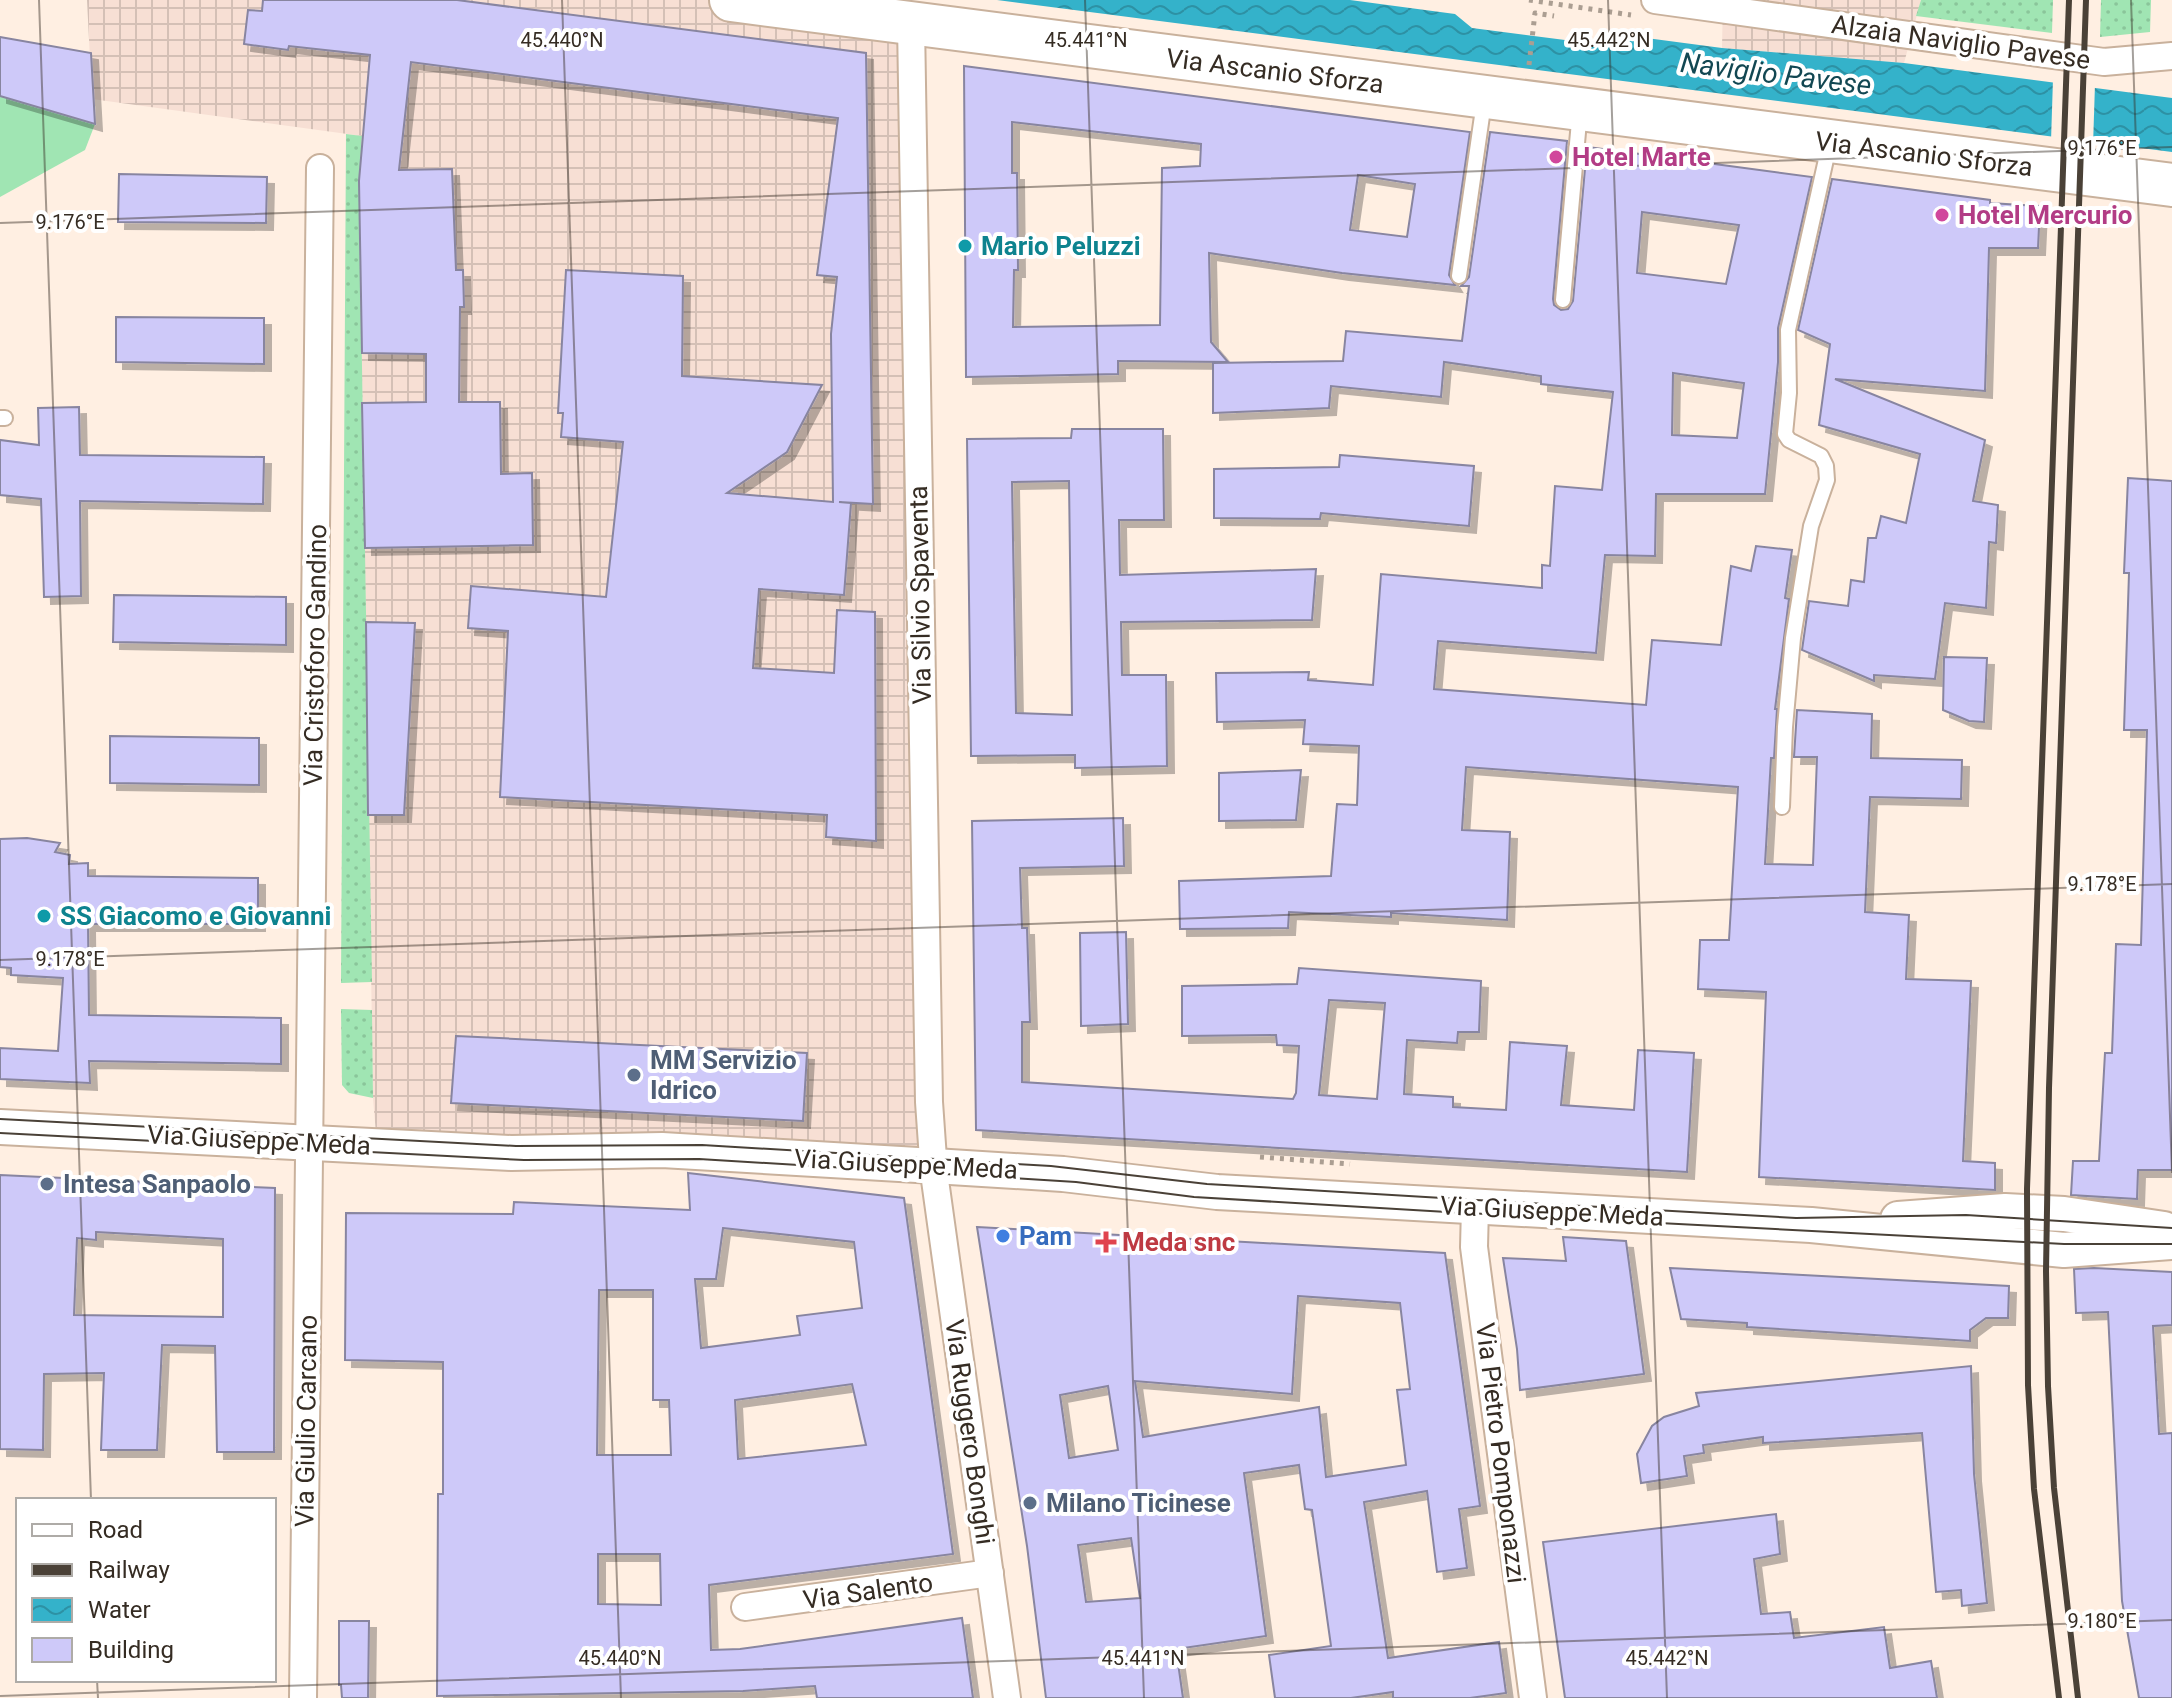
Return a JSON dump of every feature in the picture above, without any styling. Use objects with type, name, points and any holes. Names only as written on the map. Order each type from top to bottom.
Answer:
[{"type":"main road","name":"Via Ascanio Sforza","points":[[731,0],[2172,185]]},
{"type":"street","name":"Alzaia Naviglio Pavese","points":[[1655,0],[2104,62],[2172,56]]},
{"type":"street","name":"Via Silvio Spaventa","points":[[911,24],[928,1086],[934,1166]]},
{"type":"street","name":"Via Cristoforo Gandino","points":[[310,1143],[320,168]]},
{"type":"street","name":"Via Giuseppe Meda","points":[[0,1127],[511,1153],[662,1150],[934,1166],[1076,1176],[1217,1192],[1811,1225],[2064,1250],[2172,1242]]},
{"type":"street","name":"Via Giulio Carcano","points":[[303,1698],[310,1143]]},
{"type":"street","name":"Via Ruggero Bonghi","points":[[934,1166],[1007,1698]]},
{"type":"street","name":"Via Pietro Pomponazzi","points":[[1475,1207],[1474,1247],[1533,1698]]},
{"type":"street","name":"Via Giuseppe Meda","points":[[1811,1225],[2005,1211],[2064,1214],[2172,1230]]},
{"type":"street","name":"Via Salento","points":[[745,1607],[990,1573]]},
{"type":"lane","points":[[1459,276],[1484,98]]},
{"type":"lane","points":[[1563,300],[1580,110]]},
{"type":"lane","points":[[1782,807],[1793,638],[1811,526],[1827,480],[1826,466],[1821,456],[1789,440],[1785,434],[1789,393],[1788,330],[1831,142]]},
{"type":"path","points":[[1528,75],[1535,13],[1554,16]]},
{"type":"shaded area","points":[[87,0],[908,0],[927,1162],[376,1134],[359,181],[362,136],[92,99]]},
{"type":"shaded area","points":[[1723,0],[1921,0],[1904,63],[1722,48]]},
{"type":"green space","points":[[1921,0],[2053,0],[2052,33],[1916,16]]},
{"type":"green space","points":[[2101,0],[2151,0],[2150,32],[2100,37]]},
{"type":"green space","points":[[0,96],[95,124],[85,150],[0,197]]},
{"type":"green space","points":[[346,134],[362,136],[359,181],[372,982],[341,983]]},
{"type":"green space","points":[[341,1009],[372,1010],[373,1098],[349,1093],[342,1085]]},
{"type":"water","name":"Naviglio Pavese","points":[[997,0],[1350,0],[1455,14],[1472,28],[1604,45],[1616,34],[1722,48],[1904,63],[2172,98],[2172,152]]},
{"type":"pier","points":[[2053,79],[2095,84],[2093,146],[2051,141]]},
{"type":"building","points":[[263,0],[457,0],[866,53],[873,504],[839,502],[851,503],[844,595],[759,589],[753,668],[834,673],[837,610],[875,612],[876,841],[826,837],[827,815],[500,797],[508,631],[468,628],[471,586],[606,597],[623,442],[561,437],[563,413],[558,413],[566,270],[683,276],[682,376],[822,385],[787,452],[727,493],[833,502],[831,334],[837,277],[817,275],[838,118],[411,62],[399,170],[452,169],[456,270],[463,270],[459,402],[500,402],[501,474],[532,473],[533,545],[365,548],[362,403],[426,402],[426,354],[362,353],[359,181],[370,55],[244,44],[248,10],[262,11]]},
{"type":"building","points":[[0,37],[91,53],[95,124],[0,96]]},
{"type":"building","points":[[964,66],[1470,132],[1449,275],[1455,285],[1342,273],[1209,253],[1211,342],[1228,362],[1118,361],[1118,374],[966,377]],"holes":[[[1012,122],[1201,144],[1200,166],[1162,168],[1160,325],[1013,327],[1014,270],[1018,270],[1017,173],[1012,173]],[[1358,175],[1415,184],[1407,237],[1350,230]]]},
{"type":"building","points":[[1490,132],[1567,141],[1553,299],[1554,305],[1561,310],[1568,309],[1573,301],[1587,147],[1812,177],[1778,328],[1778,362],[1765,494],[1656,494],[1655,556],[1605,555],[1596,653],[1438,641],[1434,689],[1646,705],[1652,640],[1721,645],[1731,566],[1751,571],[1756,546],[1792,550],[1775,709],[1765,864],[1813,865],[1817,757],[1794,757],[1797,710],[1872,714],[1871,758],[1962,760],[1961,799],[1870,797],[1865,912],[1909,915],[1906,979],[1971,981],[1963,1161],[1995,1163],[1995,1190],[1759,1177],[1766,992],[1698,989],[1700,940],[1729,940],[1738,787],[1466,767],[1462,830],[1510,832],[1507,920],[1391,913],[1391,917],[1289,912],[1288,928],[1180,929],[1179,881],[1331,876],[1337,804],[1357,805],[1359,746],[1303,744],[1305,720],[1217,722],[1216,673],[1309,672],[1308,680],[1373,685],[1381,574],[1542,588],[1542,565],[1550,566],[1555,486],[1602,490],[1613,392],[1541,384],[1541,376],[1444,362],[1441,397],[1331,386],[1329,408],[1213,413],[1213,363],[1343,361],[1346,331],[1462,341],[1469,286],[1461,286],[1469,277]],"holes":[[[1642,212],[1739,225],[1726,284],[1637,273]],[[1673,373],[1744,383],[1737,438],[1672,435]]]},
{"type":"building","points":[[119,174],[267,177],[266,223],[118,222]]},
{"type":"building","points":[[1832,179],[1990,200],[1990,203],[2040,206],[2038,248],[1989,248],[1985,391],[1835,379],[1985,440],[1973,501],[1998,505],[1996,543],[1989,542],[1986,608],[1945,603],[1935,679],[1874,675],[1874,681],[1802,650],[1809,601],[1848,606],[1851,580],[1864,582],[1868,538],[1876,538],[1881,516],[1906,523],[1920,454],[1819,425],[1830,344],[1798,330]]},
{"type":"building","points":[[116,317],[264,318],[264,364],[116,362]]},
{"type":"building","points":[[79,407],[80,455],[264,457],[263,504],[80,501],[81,596],[44,597],[41,499],[0,495],[0,440],[39,445],[38,408]]},
{"type":"building","points":[[1072,429],[1163,429],[1164,520],[1119,520],[1120,575],[1316,569],[1312,620],[1121,622],[1122,675],[1166,675],[1167,766],[1075,768],[1075,755],[971,756],[967,439],[1071,438]],"holes":[[[1069,481],[1072,715],[1016,713],[1012,482]]]},
{"type":"building","points":[[1340,455],[1474,466],[1469,526],[1321,513],[1320,519],[1214,518],[1214,469],[1339,467]]},
{"type":"building","points":[[2128,478],[2172,481],[2172,1170],[2138,1170],[2137,1199],[2071,1195],[2073,1161],[2099,1161],[2105,1053],[2112,1053],[2116,944],[2141,945],[2147,730],[2124,730],[2129,573],[2124,573]]},
{"type":"building","points":[[114,595],[286,597],[286,645],[113,642]]},
{"type":"building","points":[[366,622],[415,623],[404,815],[368,815]]},
{"type":"building","points":[[1944,657],[1987,658],[1984,722],[1969,721],[1943,710]]},
{"type":"building","points":[[110,736],[259,738],[259,785],[110,783]]},
{"type":"building","points":[[1301,770],[1296,820],[1219,821],[1219,773]]},
{"type":"building","points":[[1123,818],[1124,866],[1020,868],[1022,928],[1027,928],[1030,1022],[1022,1022],[1022,1082],[1293,1099],[1299,1046],[1277,1045],[1276,1035],[1182,1036],[1182,986],[1297,984],[1299,968],[1481,981],[1479,1032],[1458,1032],[1457,1043],[1407,1040],[1404,1094],[1453,1097],[1453,1107],[1506,1110],[1510,1042],[1567,1046],[1561,1105],[1634,1110],[1638,1050],[1694,1053],[1687,1172],[976,1130],[972,821]],"holes":[[[1329,1000],[1385,1003],[1377,1099],[1319,1095]]]},
{"type":"building","points":[[27,838],[60,843],[55,852],[70,855],[69,864],[88,863],[88,876],[258,878],[258,924],[88,924],[89,1015],[281,1018],[281,1064],[89,1061],[90,1083],[0,1079],[0,1048],[58,1051],[63,978],[11,975],[11,968],[0,967],[0,839]]},
{"type":"building","points":[[1126,932],[1128,1024],[1081,1026],[1080,933]]},
{"type":"building","points":[[456,1036],[807,1053],[803,1121],[451,1103]]},
{"type":"building","points":[[688,1173],[904,1198],[953,1554],[709,1585],[711,1650],[740,1649],[962,1618],[973,1698],[817,1698],[815,1686],[743,1691],[437,1696],[438,1494],[443,1494],[443,1362],[345,1360],[346,1213],[513,1214],[514,1202],[690,1210]],"holes":[[[723,1228],[854,1242],[862,1308],[797,1316],[800,1335],[701,1348],[695,1279],[716,1279]],[[599,1290],[653,1290],[653,1400],[669,1400],[671,1455],[597,1455]],[[852,1384],[866,1445],[738,1459],[735,1400]],[[598,1554],[660,1554],[661,1605],[598,1604]]]},
{"type":"building","points":[[0,1175],[275,1188],[274,1452],[217,1452],[215,1346],[162,1345],[157,1450],[101,1450],[104,1373],[44,1374],[43,1450],[0,1449]],"holes":[[[96,1232],[223,1239],[223,1317],[74,1315],[77,1238],[96,1240]]]},
{"type":"building","points":[[977,1227],[1445,1253],[1480,1506],[1459,1509],[1467,1568],[1437,1572],[1427,1491],[1364,1502],[1388,1658],[1499,1642],[1506,1693],[1470,1698],[1393,1698],[1393,1692],[1351,1698],[1275,1698],[1269,1655],[1331,1646],[1312,1510],[1305,1509],[1299,1465],[1244,1473],[1266,1636],[1176,1649],[1183,1698],[1046,1698],[1027,1546]],"holes":[[[1298,1296],[1400,1303],[1410,1389],[1397,1390],[1406,1465],[1326,1477],[1319,1407],[1143,1437],[1135,1381],[1292,1394]],[[1108,1386],[1118,1450],[1069,1458],[1060,1395]],[[1131,1538],[1140,1598],[1086,1602],[1078,1545]]]},
{"type":"building","points":[[1563,1237],[1626,1241],[1644,1374],[1520,1390],[1503,1258],[1566,1261]]},
{"type":"building","points":[[1670,1268],[2009,1286],[2008,1318],[1986,1318],[1970,1330],[1970,1341],[1747,1327],[1747,1323],[1681,1319]]},
{"type":"building","points":[[2074,1269],[2172,1272],[2172,1325],[2153,1326],[2159,1434],[2172,1433],[2172,1698],[2139,1698],[2122,1601],[2108,1312],[2076,1313]]},
{"type":"building","points":[[1971,1366],[1974,1474],[1987,1603],[1962,1606],[1961,1590],[1936,1592],[1922,1433],[1763,1443],[1763,1437],[1703,1445],[1704,1453],[1684,1456],[1687,1476],[1641,1483],[1637,1454],[1652,1426],[1664,1417],[1699,1406],[1696,1393]]},
{"type":"building","points":[[1776,1514],[1780,1554],[1754,1559],[1761,1614],[1790,1612],[1794,1638],[1884,1627],[1890,1668],[1931,1661],[1937,1698],[1565,1698],[1543,1542]]},
{"type":"building","points":[[339,1621],[369,1621],[368,1698],[342,1698],[339,1685]]},
{"type":"tram line","points":[[0,1119],[516,1146],[702,1145],[1051,1166],[1207,1184],[1476,1200],[1796,1218],[1966,1215],[2172,1228]]},
{"type":"tram line","points":[[0,1133],[524,1160],[699,1159],[1076,1182],[1194,1197],[1447,1212],[2064,1244],[2172,1244]]},
{"type":"railway","points":[[2059,1698],[2034,1489],[2028,1385],[2027,1189],[2069,0]]},
{"type":"railway","points":[[2078,1698],[2054,1488],[2046,1271],[2049,1088],[2086,0]]},
{"type":"place","name":"Hotel Marte","points":[[1556,157]]},
{"type":"place","name":"Hotel Mercurio","points":[[1942,215]]},
{"type":"place","name":"Mario Peluzzi","points":[[965,246]]},
{"type":"place","name":"SS Giacomo e Giovanni","points":[[44,916]]},
{"type":"place","name":"MM Servizio Idrico","points":[[634,1075]]},
{"type":"place","name":"Intesa Sanpaolo","points":[[47,1184]]},
{"type":"place","name":"Pam","points":[[1003,1236]]},
{"type":"place","name":"Meda snc","points":[[1106,1242]]},
{"type":"place","name":"Milano Ticinese","points":[[1030,1503]]}]
